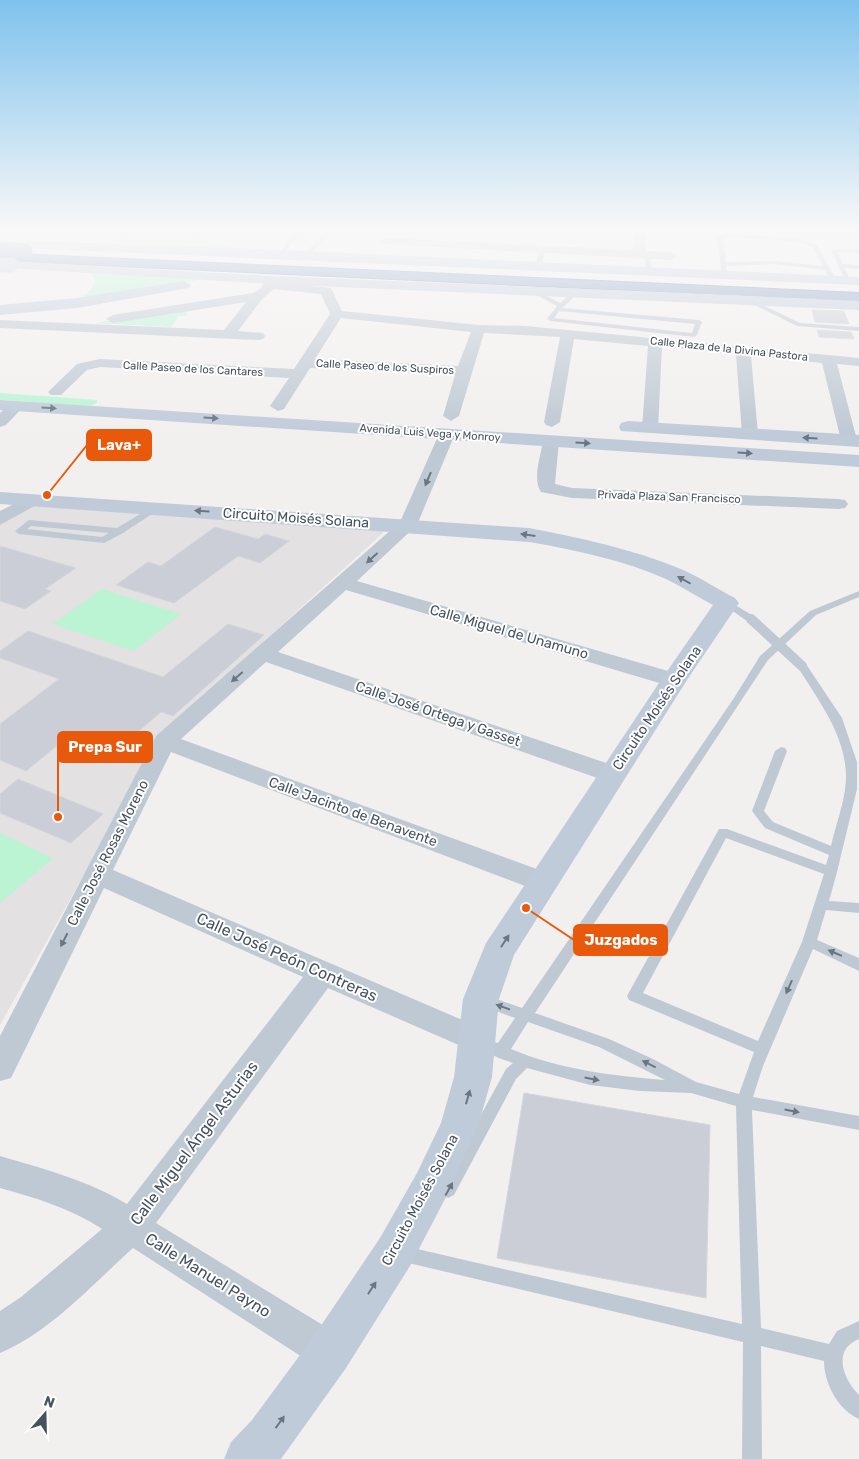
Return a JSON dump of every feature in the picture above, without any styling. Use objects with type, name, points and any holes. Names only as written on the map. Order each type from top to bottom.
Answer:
[{"type":"main road","points":[[12,299],[23,301],[45,299]]},
{"type":"main road","points":[[0,310],[77,304],[106,299]]},
{"type":"main road","points":[[728,299],[859,305]]},
{"type":"main road","points":[[0,389],[238,403]]},
{"type":"main road","points":[[98,411],[110,395]]},
{"type":"main road","points":[[258,404],[298,407]]},
{"type":"main road","name":"Avenida Luis Vega y Monroy","points":[[8,405],[98,411],[455,422],[859,461]]},
{"type":"main road","name":"Avenida Luis Vega y Monroy","points":[[432,415],[455,422]]},
{"type":"main road","name":"Avenida Luis Vega y Monroy","points":[[532,421],[552,432]]},
{"type":"main road","name":"Avenida Luis Vega y Monroy","points":[[552,432],[571,423]]},
{"type":"main road","points":[[610,426],[854,440]]},
{"type":"main road","name":"Circuito Moisés Solana","points":[[0,498],[408,525],[529,535],[598,549],[632,559],[674,575],[739,611],[674,680],[498,952],[481,999],[489,1046],[473,1077],[460,1124],[413,1220],[395,1252],[330,1352],[269,1437],[248,1459]]},
{"type":"street","points":[[62,326],[237,299]]},
{"type":"street","points":[[228,334],[255,299]]},
{"type":"street","points":[[278,406],[337,314],[330,299]]},
{"type":"street","name":"Calle Plaza de la Divina Pastora","points":[[337,314],[479,329],[568,334],[859,362]]},
{"type":"street","points":[[0,324],[258,336]]},
{"type":"street","points":[[408,525],[455,422],[464,371],[479,329]]},
{"type":"street","points":[[552,432],[568,334]]},
{"type":"street","points":[[650,428],[656,342]]},
{"type":"street","points":[[743,350],[750,434]]},
{"type":"street","points":[[828,359],[854,440]]},
{"type":"street","name":"Calle Paseo de los Cantares","points":[[56,392],[82,367],[89,364],[302,368]]},
{"type":"street","name":"Calle Paseo de los Suspiros","points":[[302,368],[464,371]]},
{"type":"street","points":[[0,422],[8,405]]},
{"type":"street","name":"Privada Plaza San Francisco","points":[[552,432],[546,479],[547,488],[572,493],[839,504]]},
{"type":"street","points":[[0,519],[32,500]]},
{"type":"street","name":"Calle José Rosas Moreno","points":[[0,1068],[164,741],[408,525]]},
{"type":"street","name":"Calle Miguel de Unamuno","points":[[344,583],[674,680]]},
{"type":"street","name":"Calle José Ortega y Gasset","points":[[263,654],[612,774]]},
{"type":"street","name":"Calle Jacinto de Benavente","points":[[164,741],[543,882]]},
{"type":"street","name":"Calle José Peón Contreras","points":[[97,874],[489,1046]]},
{"type":"street","name":"Calle Miguel Ángel Asturias","points":[[0,1334],[35,1310],[132,1226],[323,973]]},
{"type":"street","name":"Calle Manuel Payno","points":[[0,1172],[59,1189],[96,1205],[330,1352]]},
{"type":"lane","points":[[546,299],[558,307],[699,322],[694,335],[550,319],[558,307],[569,299]]},
{"type":"lane","points":[[748,300],[799,325],[859,329]]},
{"type":"lane","points":[[120,531],[29,523],[19,531],[104,540],[120,531],[155,508]]},
{"type":"lane","points":[[692,1087],[642,1086],[593,1079],[526,1060],[489,1046],[524,1015],[740,698],[764,658],[812,613],[859,594]]},
{"type":"lane","points":[[739,611],[802,666],[836,718],[851,762],[851,789],[831,872],[809,942],[762,1049],[744,1102],[752,1334],[752,1459]]},
{"type":"lane","points":[[781,750],[758,811],[769,825],[835,853]]},
{"type":"lane","points":[[762,1049],[634,996],[723,832],[831,872]]},
{"type":"lane","points":[[820,905],[859,908]]},
{"type":"lane","points":[[809,942],[851,960],[859,966]]},
{"type":"lane","points":[[481,999],[604,1042],[692,1087],[744,1102],[859,1123]]},
{"type":"lane","points":[[413,1220],[445,1196],[511,1074],[526,1060]]},
{"type":"lane","points":[[395,1252],[834,1354]]},
{"type":"lane","points":[[859,1330],[851,1331],[840,1340],[834,1354],[834,1368],[838,1384],[847,1398],[859,1409]]},
{"type":"shaded area","points":[[31,506],[382,530],[383,533],[163,733],[0,1025],[0,525]]},
{"type":"green space","points":[[191,306],[186,316],[179,316],[171,327],[95,323]]},
{"type":"green space","points":[[0,393],[97,400],[97,403],[90,406],[0,400]]},
{"type":"green space","points":[[102,589],[181,614],[134,651],[53,624]]},
{"type":"green space","points":[[0,833],[53,858],[0,903]]},
{"type":"building","points":[[812,310],[844,311],[849,324],[815,322]]},
{"type":"building","points":[[817,330],[851,332],[854,339],[819,337]]},
{"type":"building","points":[[215,527],[258,539],[265,534],[289,541],[260,563],[238,556],[174,603],[116,585],[148,562],[161,566]]},
{"type":"building","points":[[0,546],[76,568],[45,589],[51,591],[25,609],[0,601]]},
{"type":"building","points":[[228,624],[264,635],[173,716],[161,712],[120,747],[75,731],[26,771],[0,760],[0,724],[59,679],[0,658],[0,651],[28,631],[163,677]]},
{"type":"building","points":[[18,779],[103,814],[71,843],[0,813],[0,794]]},
{"type":"building","points":[[524,1093],[710,1125],[706,1298],[497,1258]]},
{"type":"place","name":"Lava+","points":[[47,495]]},
{"type":"place","name":"Prepa Sur","points":[[58,817]]},
{"type":"place","name":"Juzgados","points":[[526,908]]}]
